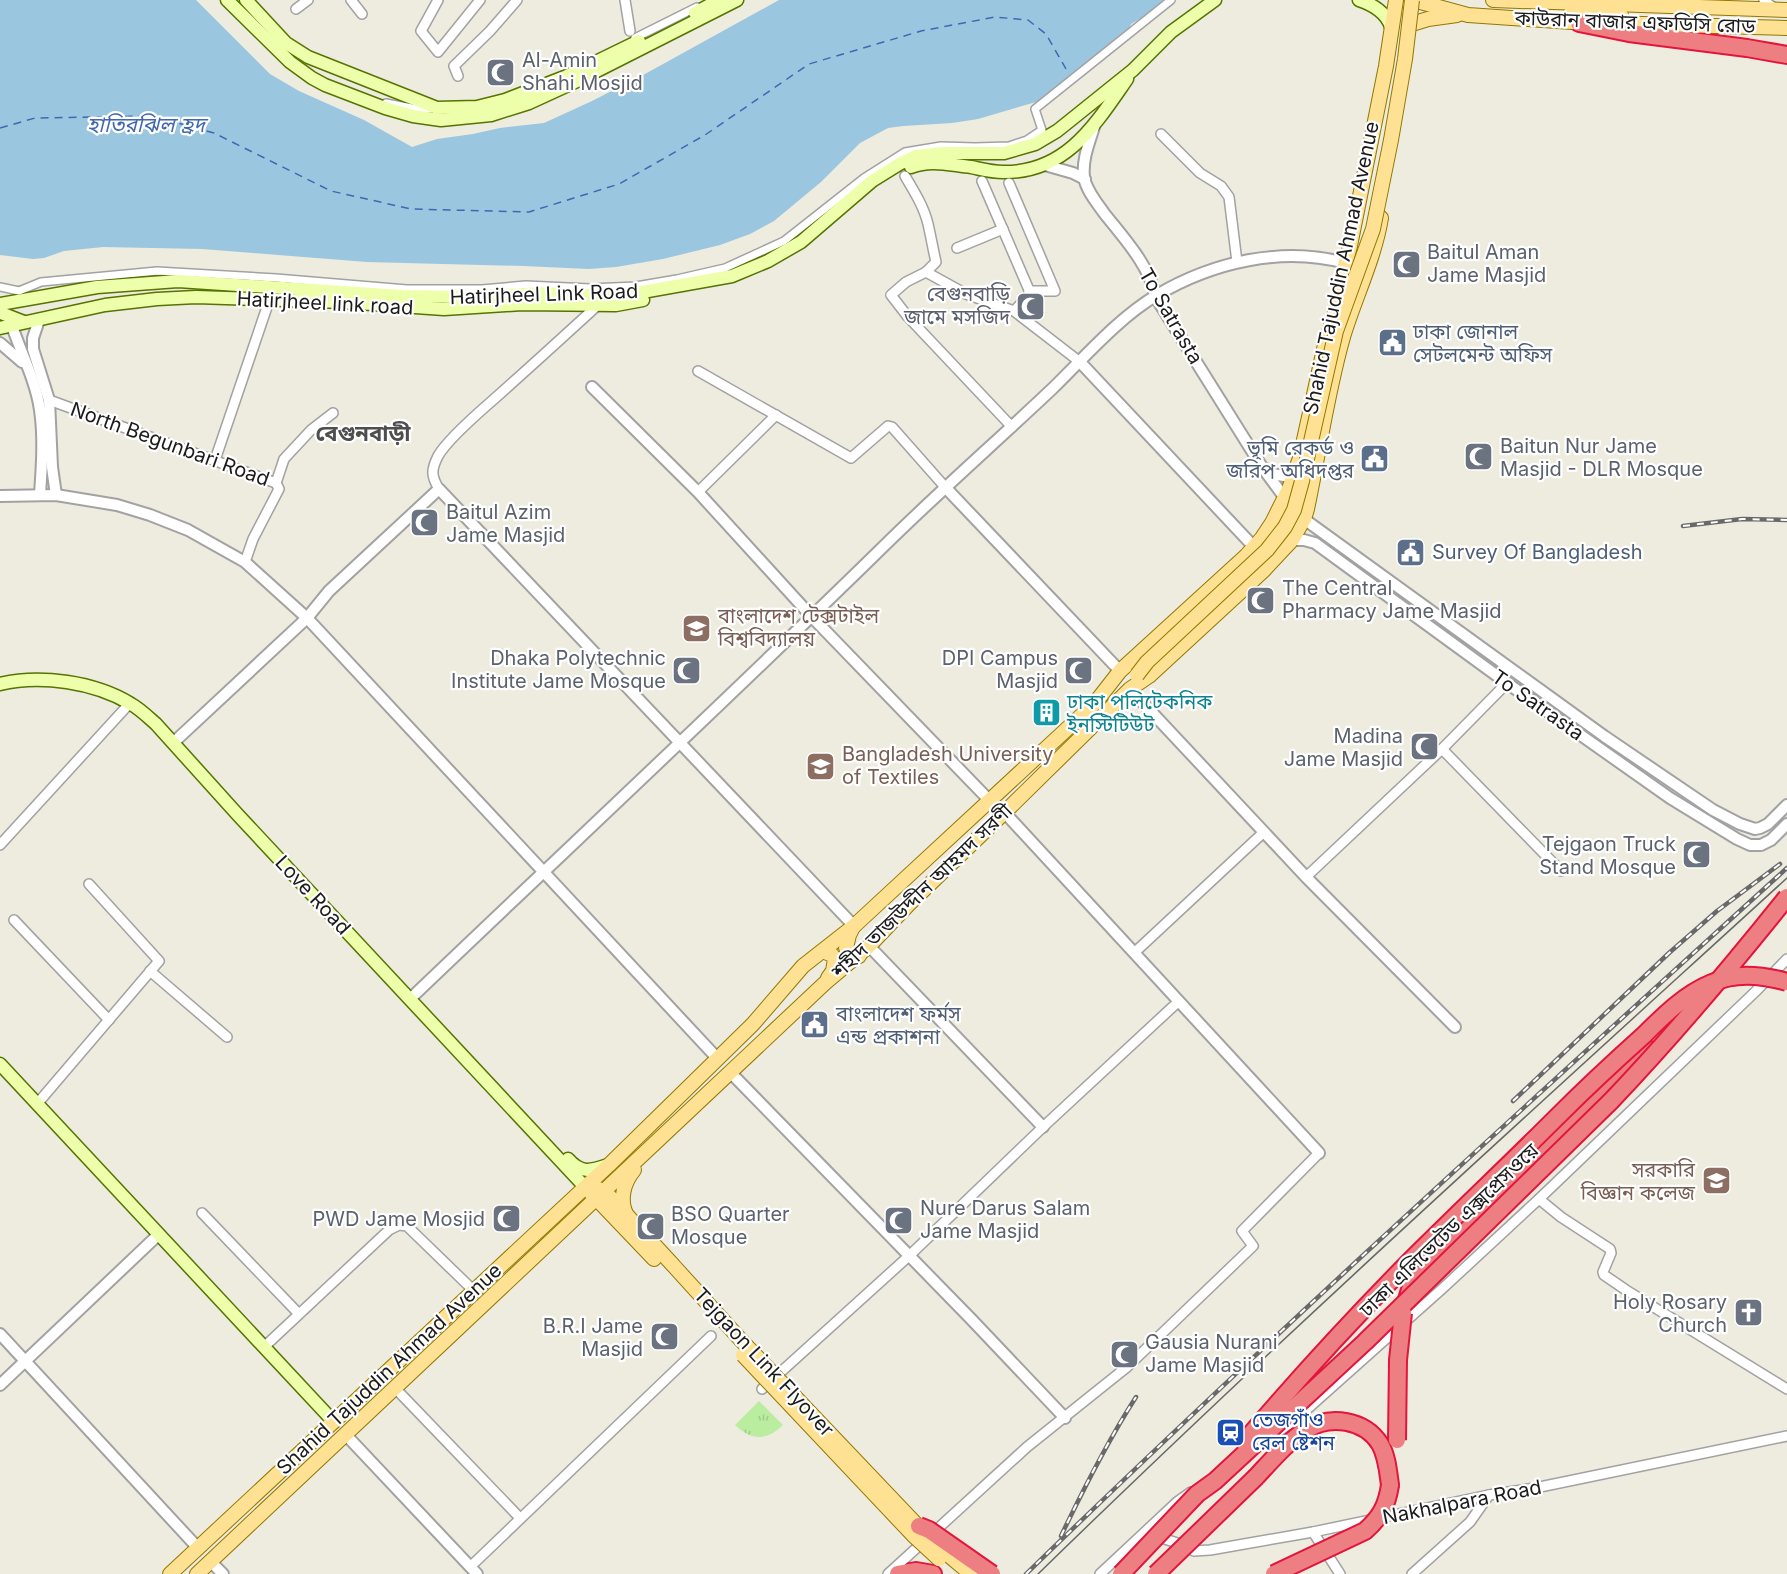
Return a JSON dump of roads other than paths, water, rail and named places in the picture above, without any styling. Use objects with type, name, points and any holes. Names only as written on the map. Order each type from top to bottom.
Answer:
[{"type":"highway","points":[[1579,22],[1629,33],[1787,55]]},
{"type":"highway","name":"ঢাকা এলিভেটেড এক্সপ্রেসওয়ে","points":[[1122,1574],[1197,1494],[1215,1481],[1365,1342],[1611,1101],[1727,972],[1787,897]]},
{"type":"highway","points":[[1197,1494],[1325,1351],[1406,1266],[1601,1074],[1675,1006],[1695,992],[1734,976],[1774,978],[1787,982]]},
{"type":"highway","points":[[1274,1574],[1365,1531],[1383,1511],[1396,1467],[1398,1360],[1403,1313],[1413,1280],[1419,1271],[1442,1243],[1586,1106],[1676,1030]]},
{"type":"highway","points":[[1156,1574],[1285,1446],[1307,1429],[1318,1424],[1344,1422],[1363,1428],[1372,1435],[1385,1456],[1390,1485]]},
{"type":"highway","points":[[919,1526],[929,1530],[992,1574]]},
{"type":"highway","points":[[898,1574],[916,1571],[933,1574]]},
{"type":"main road","points":[[227,0],[290,63],[324,85],[400,113],[441,120],[479,117],[529,103],[624,58],[737,0]]},
{"type":"main road","points":[[246,0],[285,43],[308,57],[437,108]]},
{"type":"main road","points":[[290,63],[320,70],[419,107],[477,107],[538,88],[638,42],[718,0]]},
{"type":"main road","name":"Hatirjheel Link Road","points":[[0,304],[97,287],[178,281],[402,296],[460,297],[525,293],[612,296],[732,276],[768,261],[811,235],[853,196],[916,156],[942,153],[1004,153],[1035,144],[1057,131],[1133,70],[1171,32],[1215,0]]},
{"type":"main road","points":[[1359,0],[1367,2],[1381,12],[1391,27]]},
{"type":"main road","name":"Shahid Tajuddin Ahmad Avenue","points":[[1274,519],[1291,484],[1298,463],[1324,350],[1339,299],[1386,66],[1396,0]]},
{"type":"main road","points":[[1339,299],[1361,240],[1403,0]]},
{"type":"main road","points":[[1130,689],[1137,675],[1148,662],[1280,535],[1294,510],[1336,331],[1373,229],[1391,140],[1413,0]]},
{"type":"main road","name":"কাউরান বাজার এফডিসি রোড","points":[[1413,0],[1468,15],[1579,22],[1787,28]]},
{"type":"main road","name":"Shahid Tajuddin Ahmad Avenue","points":[[1292,540],[1304,519],[1311,492],[1341,345],[1379,233],[1418,0]]},
{"type":"main road","points":[[1454,0],[1467,7],[1484,10],[1784,14]]},
{"type":"main road","name":"কাউরান বাজার এফডিসি রোড","points":[[1493,0],[1784,14]]},
{"type":"main road","points":[[1415,23],[1435,17],[1468,15]]},
{"type":"main road","name":"Hatirjheel Link Road","points":[[806,244],[884,178],[911,167],[925,163],[944,163],[1001,172],[1045,165],[1067,151],[1094,127],[1133,70]]},
{"type":"main road","name":"Hatirjheel link road","points":[[44,318],[105,306],[157,299],[196,297],[343,302],[444,309],[522,304],[624,304],[727,283],[772,264],[806,244]]},
{"type":"main road","points":[[0,312],[6,327],[44,318]]},
{"type":"main road","points":[[0,312],[25,323]]},
{"type":"main road","points":[[1291,484],[1311,492]]},
{"type":"main road","points":[[1285,498],[1304,519]]},
{"type":"main road","points":[[1274,519],[1288,512],[1304,519]]},
{"type":"main road","name":"শহীদ তাজউদ্দীন আহমদ সরণী","points":[[609,1165],[753,1024],[803,966],[854,926],[1095,703],[1120,671],[1258,543],[1274,519]]},
{"type":"main road","points":[[1258,543],[1292,540]]},
{"type":"main road","name":"শহীদ তাজউদ্দীন আহমদ সরণী","points":[[197,1574],[730,1072],[864,951],[909,904],[1130,689],[1149,676],[1264,570],[1292,540]]},
{"type":"main road","name":"Love Road","points":[[1,680],[51,680],[85,686],[130,703],[156,724],[585,1187]]},
{"type":"main road","points":[[854,926],[849,934],[846,948],[851,956],[864,951]]},
{"type":"main road","points":[[823,951],[832,955],[835,960],[833,971],[825,984]]},
{"type":"main road","points":[[0,1064],[334,1422]]},
{"type":"main road","points":[[520,1117],[530,1120],[539,1127],[577,1168],[589,1170],[609,1165]]},
{"type":"main road","points":[[583,1211],[610,1214],[622,1218],[625,1184],[632,1172],[661,1145],[663,1135]]},
{"type":"main road","name":"Shahid Tajuddin Ahmad Avenue","points":[[170,1574],[609,1165]]},
{"type":"main road","points":[[585,1187],[599,1189],[600,1195]]},
{"type":"main road","name":"Tejgaon Link Flyover","points":[[600,1195],[919,1526],[953,1560],[971,1574]]},
{"type":"main road","name":"Tejgaon Link Flyover","points":[[668,1267],[754,1368],[913,1535],[957,1574]]},
{"type":"main road","points":[[491,1273],[503,1286]]},
{"type":"street","points":[[222,0],[274,53],[296,70],[320,81],[382,102],[412,108],[442,110],[471,108],[536,86],[710,0]]},
{"type":"street","points":[[296,9],[308,0]]},
{"type":"street","points":[[351,0],[362,14]]},
{"type":"street","points":[[438,0],[420,31],[438,52],[480,0]]},
{"type":"street","points":[[625,0],[630,31]]},
{"type":"street","points":[[0,287],[19,291],[41,282],[158,271],[407,289],[482,289],[526,285],[602,287],[636,286],[724,268],[784,241],[864,178],[905,152],[941,146],[1009,146],[1027,140],[1042,130],[1035,109],[1171,0]]},
{"type":"street","name":"কাউরান বাজার এফডিসি রোড","points":[[1762,0],[1784,14]]},
{"type":"street","points":[[458,76],[454,66],[490,31],[511,2]]},
{"type":"street","points":[[1045,165],[1073,173],[1084,179],[1084,163],[1094,127]]},
{"type":"street","points":[[1161,134],[1200,172],[1221,186],[1229,197],[1237,262]]},
{"type":"street","points":[[905,176],[917,195],[928,222],[936,262],[926,272],[906,282],[891,295],[908,317],[1012,427]]},
{"type":"street","name":"To Satrasta","points":[[1084,179],[1100,208],[1149,275],[1155,296],[1262,467],[1285,498]]},
{"type":"street","points":[[982,181],[1029,291],[1029,295],[1014,310]]},
{"type":"street","points":[[1009,183],[1055,291],[1029,291]]},
{"type":"street","points":[[957,248],[1004,229]]},
{"type":"street","points":[[411,998],[945,487],[1012,427],[1130,314],[1177,284],[1237,262],[1301,255],[1345,263]]},
{"type":"street","points":[[926,272],[966,294],[1014,310],[1080,362],[1240,533],[1258,543]]},
{"type":"street","points":[[1149,275],[1161,282],[1177,284]]},
{"type":"street","points":[[598,305],[449,442],[439,455],[432,474],[433,480],[439,489],[854,926]]},
{"type":"street","points":[[215,460],[267,307]]},
{"type":"street","points":[[44,318],[33,338],[33,349],[49,400],[52,467],[56,495]]},
{"type":"street","points":[[6,327],[27,367],[40,409],[42,442],[40,494]]},
{"type":"street","points":[[0,343],[27,367]]},
{"type":"street","points":[[698,371],[851,458],[888,426],[892,427],[945,487],[1120,671]]},
{"type":"street","points":[[592,387],[698,492],[812,616],[989,800]]},
{"type":"street","name":"North Begunbari Road","points":[[49,400],[276,483],[279,489],[253,539],[245,562]]},
{"type":"street","points":[[276,483],[284,459],[311,430],[333,413]]},
{"type":"street","points":[[698,492],[776,415]]},
{"type":"street","points":[[1262,467],[1272,474],[1284,476],[1291,472],[1298,463]]},
{"type":"street","points":[[52,467],[63,486],[78,498]]},
{"type":"street","points":[[173,743],[307,618],[329,591],[439,489]]},
{"type":"street","points":[[0,496],[56,495],[135,509],[214,543],[245,562],[307,618],[717,1058]]},
{"type":"street","points":[[1304,519],[1515,673],[1677,787],[1727,818],[1750,828],[1760,828],[1768,824],[1787,805]]},
{"type":"street","name":"To Satrasta","points":[[1292,540],[1315,543],[1670,798],[1744,843]]},
{"type":"street","points":[[1306,877],[1442,749],[1515,673]]},
{"type":"street","points":[[1130,689],[1306,877],[1455,1027]]},
{"type":"street","points":[[0,845],[130,703]]},
{"type":"street","points":[[1442,749],[1561,871]]},
{"type":"street","points":[[1670,798],[1677,787]]},
{"type":"street","points":[[888,1574],[1027,1447],[1127,1367],[1254,1246],[1242,1231],[1318,1153],[1005,813]]},
{"type":"street","points":[[1750,828],[1744,843],[1755,846],[1771,840],[1787,824]]},
{"type":"street","points":[[1134,953],[1264,832]]},
{"type":"street","points":[[37,1104],[159,961],[89,884]]},
{"type":"street","points":[[14,920],[109,1020]]},
{"type":"street","points":[[864,951],[1043,1127]]},
{"type":"street","points":[[1100,1574],[1177,1502],[1295,1419],[1443,1288],[1539,1199],[1787,959]]},
{"type":"street","points":[[150,971],[227,1037]]},
{"type":"street","points":[[762,1389],[910,1255],[1179,1001]]},
{"type":"street","points":[[730,1072],[910,1255],[1065,1418]]},
{"type":"street","points":[[1539,1199],[1561,1217],[1610,1249],[1611,1253],[1603,1272],[1604,1275],[1787,1389]]},
{"type":"street","points":[[202,1213],[299,1314]]},
{"type":"street","points":[[264,1347],[389,1230],[399,1224],[407,1226],[473,1290]]},
{"type":"street","points":[[0,1384],[158,1235]]},
{"type":"street","points":[[0,1334],[198,1548]]},
{"type":"street","points":[[346,1435],[474,1570],[520,1518],[711,1336]]},
{"type":"street","points":[[395,1388],[520,1518]]},
{"type":"street","name":"Nakhalpara Road","points":[[1138,1537],[1149,1534],[1194,1551],[1210,1550],[1313,1532],[1787,1436]]},
{"type":"street","points":[[1412,1574],[1470,1522],[1489,1495]]},
{"type":"street","points":[[1313,1532],[1340,1574]]},
{"type":"street","points":[[210,1561],[223,1574]]},
{"type":"water","name":"হাতিরঝিল হ্রদ","points":[[0,0],[196,0],[270,74],[299,91],[364,120],[412,147],[437,139],[544,123],[645,74],[779,0],[1167,0],[1157,9],[1131,24],[1125,42],[1057,93],[1036,102],[978,119],[888,128],[860,143],[821,182],[774,221],[750,234],[720,245],[663,259],[589,269],[367,262],[202,249],[103,247],[64,251],[33,259],[0,255]]},
{"type":"tram line","points":[[1038,1574],[1316,1310],[1787,878]]},
{"type":"railway","points":[[1683,526],[1742,519],[1787,520]]},
{"type":"railway","points":[[1513,1101],[1669,953],[1717,911],[1780,864]]},
{"type":"railway","points":[[1026,1574],[1308,1306],[1787,868]]},
{"type":"railway","points":[[1061,1536],[1096,1465],[1136,1397]]},
{"type":"place","name":"Al-Amin Shahi Mosjid","points":[[501,72]]},
{"type":"place","name":"Baitul Aman Jame Masjid","points":[[1406,264]]},
{"type":"place","name":"বেগুনবাড়ি জামে মসজিদ","points":[[1031,306]]},
{"type":"place","name":"ঢাকা জোনাল সেটলমেন্ট অফিস","points":[[1392,343]]},
{"type":"place","name":"Baitun Nur Jame Masjid - DLR Mosque","points":[[1479,457]]},
{"type":"place","name":"ভূমি রেকর্ড ও জরিপ অধিদপ্তর","points":[[1375,459]]},
{"type":"place","name":"Baitul Azim Jame Masjid","points":[[425,523]]},
{"type":"place","name":"Survey Of Bangladesh","points":[[1411,552]]},
{"type":"place","name":"The Central Pharmacy Jame Masjid","points":[[1261,600]]},
{"type":"place","name":"বাংলাদেশ টেক্সটাইল বিশ্ববিদ্যালয়","points":[[697,628]]},
{"type":"place","name":"Dhaka Polytechnic Institute Jame Mosque","points":[[687,670]]},
{"type":"place","name":"DPI Campus Masjid","points":[[1079,670]]},
{"type":"place","name":"ঢাকা পলিটেকনিক ইনস্টিটিউট","points":[[1046,713]]},
{"type":"place","name":"Madina Jame Masjid","points":[[1424,747]]},
{"type":"place","name":"Bangladesh University of Textiles","points":[[821,766]]},
{"type":"place","name":"Tejgaon Truck Stand Mosque","points":[[1697,855]]},
{"type":"place","name":"বাংলাদেশ ফর্মস এন্ড প্রকাশনা","points":[[815,1025]]},
{"type":"place","name":"সরকারি বিজ্ঞান কলেজ","points":[[1716,1181]]},
{"type":"place","name":"PWD Jame Mosjid","points":[[506,1219]]},
{"type":"place","name":"Nure Darus Salam Jame Masjid","points":[[899,1220]]},
{"type":"place","name":"BSO Quarter Mosque","points":[[650,1226]]},
{"type":"place","name":"Holy Rosary Church","points":[[1748,1313]]},
{"type":"place","name":"B.R.I Jame Masjid","points":[[664,1337]]},
{"type":"place","name":"Gausia Nurani Jame Masjid","points":[[1124,1354]]},
{"type":"place","name":"তেজগাঁও রেল ষ্টেশন","points":[[1231,1432]]},
{"type":"district","name":"বেগুনবাড়ী","points":[[363,433]]}]
